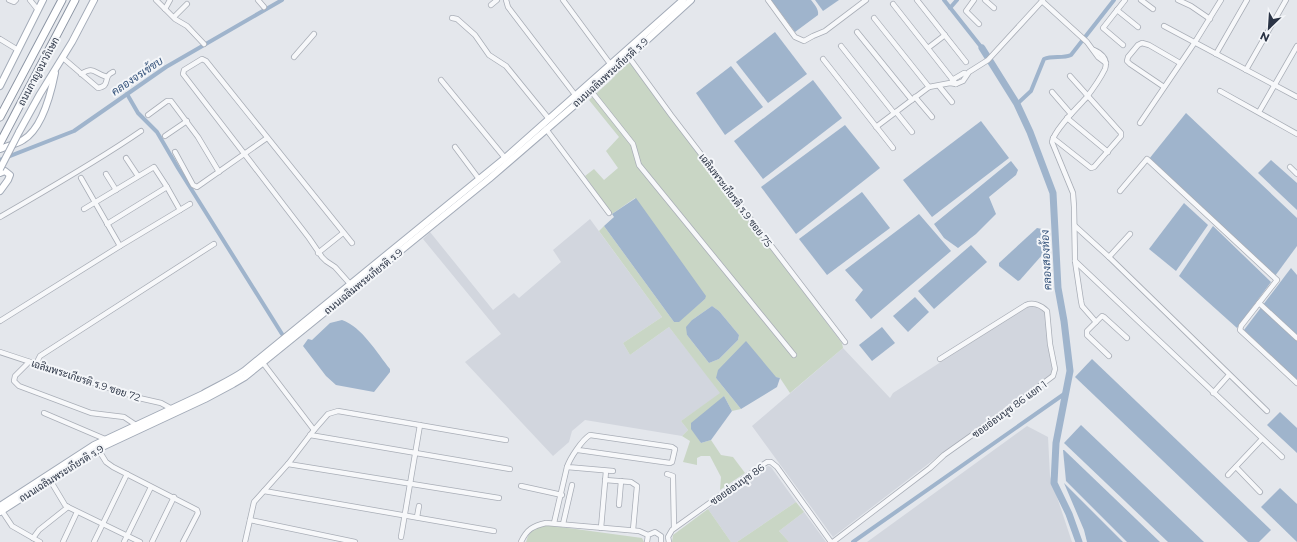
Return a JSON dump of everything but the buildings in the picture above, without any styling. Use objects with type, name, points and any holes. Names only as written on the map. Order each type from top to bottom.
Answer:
[{"type":"highway","name":"ถนนกาญจนาภิเษก","points":[[0,116],[62,0]]},
{"type":"highway","name":"ถนนกาญจนาภิเษก","points":[[1,140],[75,0]]},
{"type":"main road","points":[[0,86],[43,0]]},
{"type":"main road","points":[[0,168],[40,94],[63,58],[94,0]]},
{"type":"main road","name":"ถนนเฉลิมพระเกียรติ ร.9","points":[[1,509],[84,451],[228,382],[244,371],[505,158],[683,0]]},
{"type":"main road","name":"ถนนเฉลิมพระเกียรติ ร.9","points":[[1,509],[98,449],[205,399],[233,384],[263,364],[489,179],[691,0]]},
{"type":"main road","points":[[0,149],[23,140],[33,132],[47,103],[56,70]]},
{"type":"main road","points":[[0,174],[5,171],[10,176],[0,191]]},
{"type":"street","points":[[9,0],[14,2],[16,0]]},
{"type":"street","points":[[30,0],[38,10]]},
{"type":"street","points":[[156,0],[174,17],[187,26],[204,44]]},
{"type":"street","points":[[165,9],[170,0]]},
{"type":"street","points":[[258,0],[264,7]]},
{"type":"street","points":[[491,5],[497,0]]},
{"type":"street","points":[[506,0],[508,7],[576,96]]},
{"type":"street","points":[[563,0],[611,65]]},
{"type":"street","points":[[768,0],[795,37],[802,41],[825,31],[866,0]]},
{"type":"street","points":[[917,0],[966,62]]},
{"type":"street","points":[[974,0],[966,11],[979,24]]},
{"type":"street","points":[[985,0],[994,8]]},
{"type":"street","points":[[1123,45],[1103,28],[1125,0]]},
{"type":"street","points":[[1142,0],[1153,9]]},
{"type":"street","points":[[1178,0],[1191,6],[1210,19]]},
{"type":"street","points":[[1140,123],[1195,42],[1221,0]]},
{"type":"street","points":[[1216,54],[1247,0]]},
{"type":"street","points":[[1246,70],[1286,0]]},
{"type":"street","points":[[876,127],[929,87],[939,86],[951,81],[964,73],[968,73],[988,60],[1043,1],[1087,42],[1098,57],[1106,63],[1104,73],[1087,96],[1069,116],[1053,138],[1052,142],[1073,193],[1075,261],[1082,306],[1096,322]]},
{"type":"street","points":[[174,17],[187,4]]},
{"type":"street","points":[[893,4],[928,48],[951,81],[956,84],[963,81],[967,77],[968,73]]},
{"type":"street","points":[[1117,10],[1138,27]]},
{"type":"street","points":[[452,18],[457,19],[475,35],[489,54],[506,66],[549,119]]},
{"type":"street","points":[[874,18],[929,87]]},
{"type":"street","points":[[1164,26],[1297,97]]},
{"type":"street","points":[[857,32],[932,117]]},
{"type":"street","points":[[294,57],[314,34]]},
{"type":"street","points":[[928,48],[944,35]]},
{"type":"street","points":[[0,39],[18,50]]},
{"type":"street","points":[[1164,87],[1130,64],[1127,61],[1128,57],[1138,45],[1142,44],[1149,46],[1180,63]]},
{"type":"street","points":[[841,46],[912,132]]},
{"type":"street","points":[[1259,112],[1297,46]]},
{"type":"street","name":"เฉลิมพระเกียรติ ร.9 ซอย 75","points":[[628,56],[676,122],[846,342]]},
{"type":"street","points":[[63,58],[98,88],[101,88],[105,84],[107,77],[113,72]]},
{"type":"street","points":[[350,285],[335,266],[326,261],[318,253],[312,243],[183,74],[184,70],[202,59],[206,61],[352,243]]},
{"type":"street","points":[[823,60],[893,148]]},
{"type":"street","points":[[81,74],[91,69],[107,77]]},
{"type":"street","points":[[1053,138],[1091,168],[1094,167],[1121,136],[1121,133],[1070,76]]},
{"type":"street","points":[[442,80],[505,158]]},
{"type":"street","points":[[939,86],[952,102]]},
{"type":"street","points":[[590,91],[633,144],[639,165],[794,355]]},
{"type":"street","points":[[1220,91],[1297,134]]},
{"type":"street","points":[[1052,92],[1069,116],[1108,152]]},
{"type":"street","points":[[148,115],[170,100],[198,137],[219,172]]},
{"type":"street","points":[[165,136],[187,121]]},
{"type":"street","points":[[546,129],[609,213]]},
{"type":"street","points":[[0,217],[141,131]]},
{"type":"street","points":[[175,152],[195,187],[199,186],[267,138]]},
{"type":"street","points":[[455,147],[479,179]]},
{"type":"street","points":[[126,158],[138,176]]},
{"type":"street","points":[[1120,191],[1147,158],[1277,280],[1241,326],[1240,330],[1297,383]]},
{"type":"street","points":[[84,209],[154,167],[180,210]]},
{"type":"street","points":[[1290,167],[1297,174]]},
{"type":"street","points":[[106,174],[116,190]]},
{"type":"street","points":[[81,178],[120,246]]},
{"type":"street","points":[[107,224],[167,187]]},
{"type":"street","points":[[0,321],[190,204]]},
{"type":"street","points":[[1075,226],[1109,256],[1266,411]]},
{"type":"street","points":[[318,253],[343,233]]},
{"type":"street","points":[[1109,256],[1130,234]]},
{"type":"street","points":[[36,364],[40,356],[214,244]]},
{"type":"street","points":[[1075,261],[1282,457]]},
{"type":"street","name":"ซอยอ่อนนุช 86 แยก 1","points":[[832,542],[930,468],[944,455],[1053,376],[1055,369],[1050,344],[1047,311],[1036,304],[1031,303],[1026,305],[940,359]]},
{"type":"street","points":[[1259,303],[1297,338]]},
{"type":"street","points":[[1109,356],[1087,335],[1087,330],[1100,317],[1104,317],[1127,338]]},
{"type":"street","name":"เฉลิมพระเกียรติ ร.9 ซอย 72","points":[[0,352],[139,398],[161,403],[172,409]]},
{"type":"street","points":[[29,362],[15,376],[14,381],[20,386],[91,413],[124,417],[136,425]]},
{"type":"street","points":[[263,364],[314,430]]},
{"type":"street","points":[[1213,393],[1229,375]]},
{"type":"street","points":[[245,542],[254,502],[288,464],[328,414],[338,411],[506,440]]},
{"type":"street","points":[[44,413],[105,440]]},
{"type":"street","points":[[401,536],[420,425]]},
{"type":"street","points":[[310,435],[510,469]]},
{"type":"street","points":[[554,523],[562,495],[567,467],[570,460],[578,450],[590,435],[675,448],[672,462],[670,463],[578,450]]},
{"type":"street","points":[[1228,475],[1262,439]]},
{"type":"street","points":[[98,449],[109,465],[197,510],[198,512],[183,542]]},
{"type":"street","name":"ซอยอ่อนนุช 86","points":[[674,528],[764,464],[771,462],[777,467],[832,542]]},
{"type":"street","points":[[288,464],[499,498]]},
{"type":"street","points":[[567,467],[613,471]]},
{"type":"street","points":[[1236,467],[1260,492]]},
{"type":"street","points":[[601,528],[606,471]]},
{"type":"street","points":[[94,542],[127,474]]},
{"type":"street","points":[[667,474],[673,476],[674,528],[669,534],[669,542]]},
{"type":"street","points":[[50,480],[65,505],[140,542]]},
{"type":"street","points":[[605,480],[631,482],[637,486],[633,530]]},
{"type":"street","points":[[619,505],[621,481]]},
{"type":"street","points":[[563,524],[572,485]]},
{"type":"street","points":[[521,486],[562,495]]},
{"type":"street","points":[[124,542],[150,487]]},
{"type":"street","points":[[264,491],[494,531]]},
{"type":"street","points":[[152,542],[174,497]]},
{"type":"street","points":[[417,517],[419,506]]},
{"type":"street","points":[[33,538],[39,530],[68,507]]},
{"type":"street","points":[[1,509],[12,526],[40,542]]},
{"type":"street","points":[[64,542],[77,512]]},
{"type":"street","points":[[250,520],[342,541],[355,542]]},
{"type":"street","points":[[521,542],[529,529],[535,525],[546,523],[633,530],[644,532],[648,535]]},
{"type":"street","points":[[646,542],[648,535],[652,532],[661,536],[661,542]]},
{"type":"shaded area","points":[[590,219],[662,317],[623,343],[630,355],[669,327],[721,393],[681,421],[688,430],[682,436],[585,420],[572,431],[569,442],[553,456],[465,362],[501,334],[423,239],[430,232],[493,310],[514,293],[519,298],[561,262],[553,250]]},
{"type":"shaded area","points":[[1029,305],[1037,307],[1045,312],[1053,369],[1050,378],[936,458],[833,537],[752,426],[843,348],[890,398],[893,393]]},
{"type":"shaded area","points":[[1027,426],[1048,437],[1050,476],[1072,542],[867,542]]},
{"type":"shaded area","points":[[768,466],[771,467],[796,502],[737,542],[731,542],[708,509]]},
{"type":"shaded area","points":[[804,512],[826,542],[789,542],[779,531]]},
{"type":"green space","points":[[629,61],[842,343],[843,348],[790,393],[780,378],[776,377],[716,378],[741,409],[732,411],[724,396],[692,429],[701,443],[711,440],[721,455],[733,457],[745,473],[720,490],[721,477],[710,456],[701,456],[697,458],[697,465],[683,462],[690,441],[682,436],[688,430],[681,421],[720,393],[669,327],[630,355],[623,343],[662,317],[599,231],[604,226],[674,322],[679,321],[705,299],[635,198],[612,214],[585,176],[594,169],[604,180],[618,168],[606,151],[619,137],[589,100]],"holes":[[[712,306],[719,311],[739,335],[738,340],[719,359],[709,363],[687,335],[692,320]]]},
{"type":"green space","points":[[796,502],[804,512],[779,531],[789,542],[737,542]]},
{"type":"green space","points":[[708,509],[731,542],[672,542],[673,535]]},
{"type":"green space","points":[[546,525],[642,538],[644,542],[526,542],[528,536],[535,527]]},
{"type":"water","points":[[771,0],[811,0],[817,9],[818,15],[795,32]]},
{"type":"water","points":[[815,0],[839,0],[823,11]]},
{"type":"water","points":[[775,32],[807,74],[768,103],[736,62]]},
{"type":"water","points":[[731,66],[763,107],[725,135],[696,93]]},
{"type":"water","points":[[813,80],[842,118],[763,179],[734,141]]},
{"type":"water","points":[[1186,113],[1297,218],[1297,246],[1275,276],[1149,159]]},
{"type":"water","points":[[981,121],[1009,158],[932,217],[903,180]]},
{"type":"water","points":[[845,125],[880,168],[796,234],[761,187]]},
{"type":"water","points":[[1271,160],[1297,183],[1297,210],[1258,173]]},
{"type":"water","points":[[1011,161],[1018,170],[1016,175],[989,197],[996,214],[976,234],[958,248],[944,238],[934,224]]},
{"type":"water","points":[[862,192],[890,228],[827,275],[799,239]]},
{"type":"water","points":[[636,198],[706,296],[705,299],[679,322],[674,322],[604,226],[614,217],[612,214]]},
{"type":"water","points":[[1184,203],[1208,225],[1176,271],[1149,249]]},
{"type":"water","points":[[919,214],[951,251],[871,319],[855,300],[863,290],[845,270]]},
{"type":"water","points":[[1213,226],[1271,282],[1237,328],[1179,276]]},
{"type":"water","points":[[1037,228],[1045,231],[1043,254],[1018,281],[999,266],[999,263]]},
{"type":"water","points":[[971,245],[987,262],[934,309],[918,291]]},
{"type":"water","points":[[1291,268],[1297,275],[1297,380],[1244,330]]},
{"type":"water","points":[[915,297],[929,312],[908,332],[893,316]]},
{"type":"water","points":[[712,306],[719,311],[739,335],[738,340],[719,359],[709,363],[687,335],[686,327],[692,320]]},
{"type":"water","points":[[342,320],[349,323],[363,334],[390,369],[390,372],[374,392],[336,385],[326,376],[303,346],[308,339],[312,340],[330,323]]},
{"type":"water","points":[[882,327],[895,343],[872,361],[859,345]]},
{"type":"water","points":[[746,341],[776,377],[780,378],[777,387],[741,409],[716,378],[718,370]]},
{"type":"water","points":[[1092,359],[1271,530],[1259,542],[1248,542],[1075,377]]},
{"type":"water","points":[[724,396],[732,411],[711,440],[701,443],[691,429],[691,423]]},
{"type":"water","points":[[1280,412],[1297,428],[1297,453],[1267,425]]},
{"type":"water","points":[[1081,425],[1204,542],[1168,542],[1064,443]]},
{"type":"water","points":[[1063,450],[1160,542],[1127,542],[1066,481]]},
{"type":"water","points":[[1064,483],[1123,542],[1087,542],[1084,530]]},
{"type":"water","points":[[1280,488],[1297,504],[1297,542],[1261,507]]},
{"type":"waterway","name":"คลองจรเข้ขบ","points":[[0,160],[74,131],[166,67],[282,0]]},
{"type":"waterway","name":"คลองสองห้อง","points":[[944,0],[982,48]]},
{"type":"waterway","points":[[950,8],[957,0]]},
{"type":"waterway","points":[[1017,104],[1031,91],[1044,59],[1071,55],[1114,0]]},
{"type":"waterway","name":"คลองสองห้อง","points":[[982,48],[1017,104],[1030,132],[1053,193],[1058,288],[1064,321],[1070,371],[1056,443],[1054,483],[1069,514],[1079,542]]},
{"type":"waterway","points":[[127,94],[138,113],[157,132],[282,334]]},
{"type":"waterway","points":[[853,542],[1067,392]]}]
